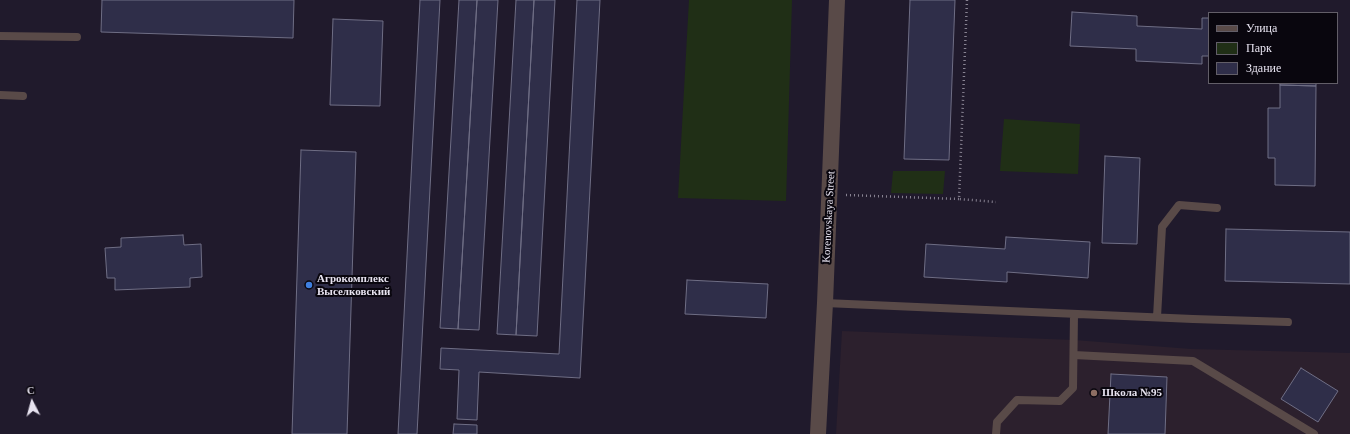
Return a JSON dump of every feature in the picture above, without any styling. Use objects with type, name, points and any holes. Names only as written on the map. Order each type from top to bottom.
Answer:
[{"type":"street","name":"Korenovskaya Street","points":[[818,434],[838,0]]},
{"type":"lane","points":[[0,36],[77,37]]},
{"type":"lane","points":[[0,96],[23,96]]},
{"type":"lane","points":[[1157,317],[1162,227],[1179,205],[1217,208]]},
{"type":"lane","points":[[825,304],[1288,322]]},
{"type":"lane","points":[[996,434],[997,422],[1017,400],[1060,401],[1073,388],[1074,314]]},
{"type":"lane","points":[[1074,355],[1193,360],[1314,434]]},
{"type":"path","points":[[959,199],[967,0]]},
{"type":"path","points":[[830,194],[959,199],[996,202]]},
{"type":"shaded area","name":"Школа №95","points":[[842,331],[1074,340],[1191,349],[1350,353],[1350,434],[836,434]]},
{"type":"green space","points":[[689,0],[792,0],[786,201],[678,198]]},
{"type":"green space","points":[[1004,119],[1080,124],[1078,174],[1000,171]]},
{"type":"green space","points":[[893,171],[945,171],[943,194],[891,193]]},
{"type":"building","points":[[102,0],[294,0],[293,38],[101,32]]},
{"type":"building","points":[[420,0],[440,0],[417,434],[398,434]]},
{"type":"building","points":[[459,0],[477,0],[458,329],[440,328]]},
{"type":"building","points":[[477,0],[498,0],[479,330],[458,329]]},
{"type":"building","points":[[516,0],[534,0],[516,335],[497,334]]},
{"type":"building","points":[[534,0],[555,0],[537,336],[516,335]]},
{"type":"building","points":[[577,0],[600,0],[580,378],[479,372],[477,420],[457,419],[459,370],[440,369],[441,348],[559,354]]},
{"type":"building","points":[[910,0],[955,0],[949,160],[904,159]]},
{"type":"building","points":[[1072,12],[1137,16],[1137,26],[1202,29],[1202,18],[1208,18],[1208,56],[1202,56],[1202,64],[1136,61],[1136,49],[1070,46]]},
{"type":"building","points":[[333,19],[383,21],[380,106],[330,105]]},
{"type":"building","points":[[1316,84],[1316,86],[1280,85]]},
{"type":"building","points":[[1280,85],[1316,86],[1315,186],[1275,185],[1275,158],[1268,158],[1268,108],[1280,108]]},
{"type":"building","points":[[301,150],[356,152],[347,434],[292,434]]},
{"type":"building","points":[[1105,156],[1140,158],[1137,244],[1102,243]]},
{"type":"building","points":[[1226,229],[1350,232],[1350,284],[1225,281]]},
{"type":"building","points":[[183,235],[184,245],[201,244],[202,277],[190,278],[190,287],[115,290],[115,278],[107,278],[105,248],[121,247],[121,238]]},
{"type":"building","points":[[1006,237],[1090,242],[1088,278],[1007,272],[1007,282],[924,277],[926,244],[1005,249]]},
{"type":"building","points":[[687,280],[768,284],[766,318],[685,314]]},
{"type":"building","points":[[1301,368],[1338,391],[1318,422],[1281,399]]},
{"type":"building","points":[[1111,374],[1167,377],[1165,434],[1108,434]]},
{"type":"building","points":[[454,424],[477,425],[477,434],[453,434]]},
{"type":"place","name":"Агрокомплекс Выселковский","points":[[309,285]]},
{"type":"place","name":"Школа №95","points":[[1094,393]]}]
